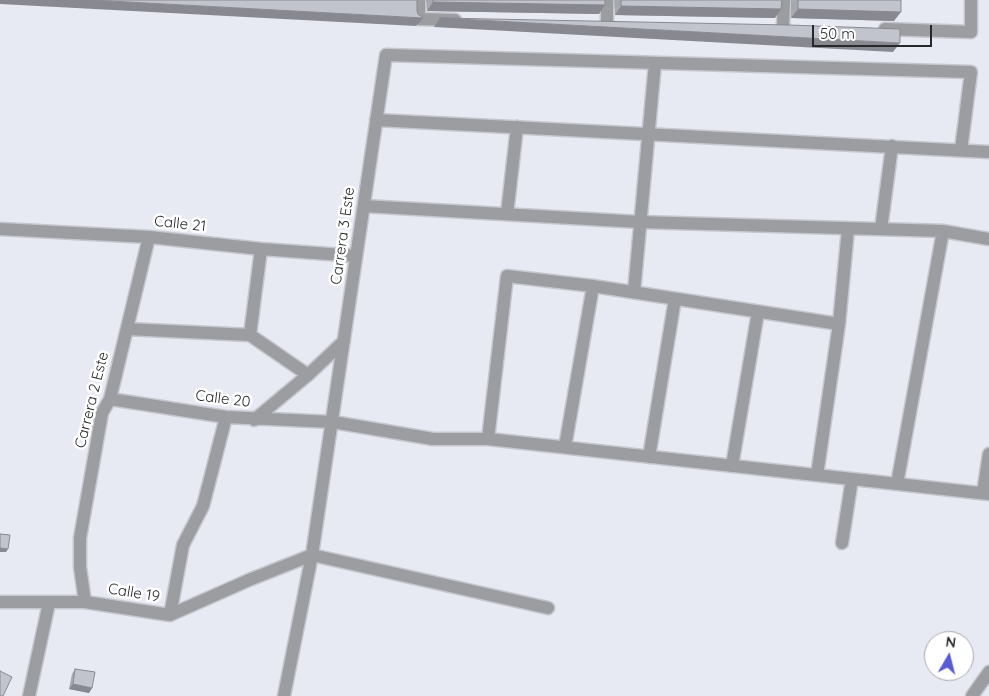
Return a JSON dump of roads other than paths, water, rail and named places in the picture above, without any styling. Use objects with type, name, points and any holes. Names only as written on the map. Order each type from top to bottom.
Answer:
[{"type":"street","points":[[419,0],[419,19],[468,20]]},
{"type":"street","points":[[607,0],[607,23]]},
{"type":"street","points":[[783,26],[784,0]]},
{"type":"street","points":[[872,29],[971,32],[971,0]]},
{"type":"street","name":"Carrera 3 Este","points":[[284,696],[312,555],[386,55],[655,63]]},
{"type":"street","points":[[634,292],[655,63],[971,72],[961,150]]},
{"type":"street","points":[[376,120],[989,152]]},
{"type":"street","points":[[508,214],[518,127]]},
{"type":"street","points":[[881,229],[892,146]]},
{"type":"street","points":[[364,206],[640,222],[943,231],[989,239]]},
{"type":"street","name":"Calle 21","points":[[0,229],[149,237],[260,249],[356,256]]},
{"type":"street","points":[[817,475],[839,324],[848,229]]},
{"type":"street","points":[[897,484],[943,231]]},
{"type":"street","name":"Carrera 2 Este","points":[[85,602],[80,566],[80,538],[102,414],[110,399],[149,237]]},
{"type":"street","points":[[250,335],[260,249]]},
{"type":"street","points":[[488,439],[507,276],[593,286],[839,324]]},
{"type":"street","points":[[565,448],[593,286]]},
{"type":"street","points":[[649,457],[675,299]]},
{"type":"street","points":[[732,466],[758,312]]},
{"type":"street","points":[[127,329],[250,335],[308,375]]},
{"type":"street","points":[[254,420],[308,375],[344,341]]},
{"type":"street","name":"Calle 20","points":[[110,399],[226,417],[254,420],[333,422],[433,438],[488,439],[986,494]]},
{"type":"street","points":[[170,615],[183,545],[203,506],[226,417]]},
{"type":"street","points":[[986,494],[989,454]]},
{"type":"street","points":[[842,543],[852,479]]},
{"type":"street","points":[[312,555],[548,608]]},
{"type":"street","name":"Calle 19","points":[[0,602],[85,602],[170,615],[312,555]]},
{"type":"street","points":[[29,696],[49,602]]},
{"type":"street","points":[[972,696],[989,672]]}]
